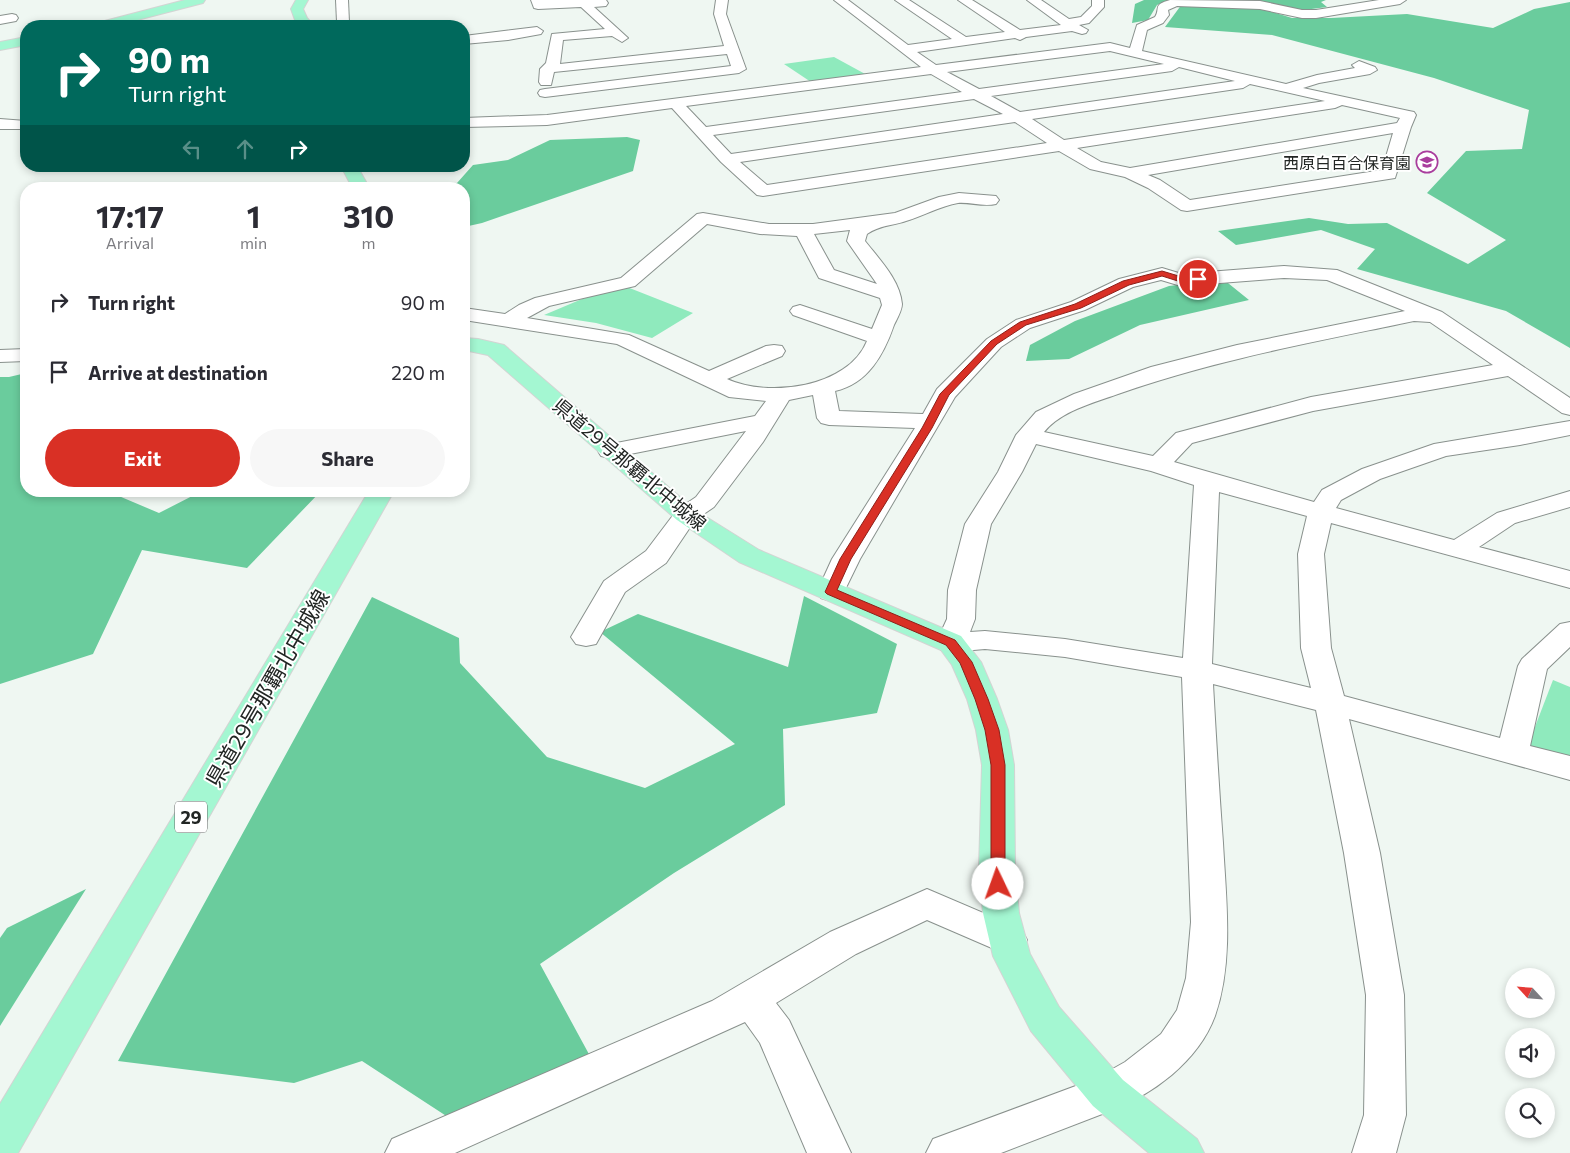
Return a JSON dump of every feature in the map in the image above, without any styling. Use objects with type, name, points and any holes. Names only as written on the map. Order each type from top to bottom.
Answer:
[{"type":"main road","points":[[124,20],[199,0]]},
{"type":"main road","points":[[302,0],[297,8],[302,20]]},
{"type":"main road","points":[[0,46],[20,42]]},
{"type":"main road","name":"県道29号那覇北中城線","points":[[470,344],[496,350],[610,451],[686,515],[749,556],[951,643],[966,662],[982,699],[992,730],[998,765],[997,869],[1001,913],[1012,956],[1046,1019],[1108,1093],[1182,1153]]},
{"type":"main road","name":"県道29号那覇北中城線","points":[[0,1143],[378,497]]},
{"type":"street","points":[[537,0],[538,5],[606,2]]},
{"type":"street","points":[[722,0],[720,14],[739,68],[770,93]]},
{"type":"street","points":[[470,123],[547,120],[770,93],[935,71],[1110,47],[1257,82],[1410,115],[1403,127],[1389,174],[1187,206],[1154,184],[1130,172],[1096,166],[1020,118],[935,71],[907,48],[840,0]]},
{"type":"street","points":[[901,0],[965,42]]},
{"type":"street","points":[[964,0],[1020,36]]},
{"type":"street","points":[[1033,0],[1071,25],[1088,32],[1110,47]]},
{"type":"street","points":[[907,48],[1020,36],[1071,25],[1085,20],[1098,7],[1098,0]]},
{"type":"street","points":[[1135,52],[1141,28],[1159,20],[1163,15],[1162,9],[1166,5],[1176,2],[1260,5],[1302,14],[1316,14],[1400,0]]},
{"type":"street","points":[[343,20],[346,1]]},
{"type":"street","points":[[583,3],[644,57]]},
{"type":"street","points":[[470,39],[537,31]]},
{"type":"street","points":[[547,120],[545,93],[547,69],[553,64],[556,38],[615,32]]},
{"type":"street","points":[[547,69],[644,57],[732,49]]},
{"type":"street","points":[[701,132],[1189,65]]},
{"type":"street","points":[[1288,88],[1317,79],[1370,70],[1359,65]]},
{"type":"street","points":[[545,93],[739,68]]},
{"type":"street","points":[[727,159],[1020,118],[1257,82]]},
{"type":"street","points":[[677,104],[727,159],[762,191],[1351,102]]},
{"type":"street","points":[[0,124],[20,125]]},
{"type":"street","points":[[1130,172],[1403,127]]},
{"type":"street","points":[[510,320],[526,309],[542,302],[628,282],[703,218],[778,230],[803,230],[840,225],[871,224],[900,218],[959,198],[990,200]]},
{"type":"street","points":[[470,315],[622,339],[737,392],[781,395],[823,387],[840,383],[862,367],[879,338],[892,305],[887,284],[856,241],[858,232],[871,224]]},
{"type":"street","points":[[803,230],[826,274],[889,294]]},
{"type":"street","points":[[831,592],[846,559],[945,394],[994,342],[1023,324],[1078,306],[1126,283],[1162,274],[1181,280],[1284,272],[1330,274],[1435,316],[1510,369],[1570,408]]},
{"type":"street","points":[[800,310],[879,338]]},
{"type":"street","points":[[1435,316],[1414,315],[1237,351],[1159,372],[1082,399],[1044,417],[1028,435],[1010,472],[978,524],[962,590],[961,619],[951,643],[985,640],[1065,648],[1197,670],[1330,703],[1570,768]]},
{"type":"street","points":[[708,379],[774,351]]},
{"type":"street","points":[[0,356],[20,355]]},
{"type":"street","points":[[1158,465],[1184,438],[1312,404],[1510,369]]},
{"type":"street","points":[[823,387],[829,418],[930,421]]},
{"type":"street","points":[[586,637],[614,587],[656,557],[686,515],[705,502],[755,437],[763,421],[781,395]]},
{"type":"street","points":[[610,451],[763,421]]},
{"type":"street","points":[[1374,1153],[1385,1115],[1385,995],[1362,853],[1330,703],[1316,648],[1311,554],[1321,512],[1331,495],[1371,474],[1434,452],[1570,428]]},
{"type":"street","points":[[1028,435],[1158,465],[1207,481],[1570,580]]},
{"type":"street","points":[[948,1153],[1108,1093],[1140,1075],[1175,1046],[1195,1016],[1205,978],[1208,922],[1197,670],[1207,481]]},
{"type":"street","points":[[1458,549],[1506,518],[1570,499]]},
{"type":"street","points":[[1512,752],[1533,666],[1570,631]]},
{"type":"street","points":[[407,1153],[726,1013],[843,943],[927,904],[1008,940]]},
{"type":"street","points":[[750,998],[774,1032],[829,1153]]},
{"type":"green space","points":[[1144,0],[1168,0],[1157,5],[1148,20],[1132,23],[1135,4]]},
{"type":"green space","points":[[1248,0],[1326,0],[1321,2],[1327,7],[1304,10]]},
{"type":"green space","points":[[1570,2],[1570,348],[1506,311],[1357,269],[1375,249],[1321,230],[1236,245],[1218,231],[1309,218],[1348,224],[1387,223],[1468,264],[1506,240],[1427,193],[1466,151],[1522,149],[1529,110],[1434,78],[1272,35],[1165,27],[1182,4],[1253,6],[1292,18],[1407,14],[1493,28],[1534,9]]},
{"type":"green space","points":[[834,57],[867,75],[811,82],[784,64]]},
{"type":"green space","points":[[627,137],[640,140],[633,171],[470,226],[470,182],[458,182],[467,172],[470,172],[473,165],[508,160],[550,140]]},
{"type":"green space","points":[[1223,279],[1249,300],[1140,325],[1069,359],[1026,361],[1030,345],[1075,321],[1169,286]]},
{"type":"green space","points":[[627,287],[693,313],[652,338],[596,323],[544,315],[582,299]]},
{"type":"green space","points":[[20,374],[20,497],[121,497],[159,513],[190,497],[315,497],[247,568],[142,550],[93,654],[0,684],[0,377]]},
{"type":"green space","points":[[804,596],[897,644],[877,713],[783,729],[785,805],[674,873],[540,964],[590,1056],[454,1121],[362,1061],[294,1083],[118,1061],[372,597],[459,638],[460,663],[547,757],[645,788],[735,744],[600,632],[638,614],[788,667]]},
{"type":"green space","points":[[1553,680],[1570,687],[1570,758],[1528,745]]},
{"type":"green space","points":[[86,889],[0,1026],[0,938],[7,928]]},
{"type":"place","name":"西原白百合保育園","points":[[1427,162]]},
{"type":"route","points":[[998,884],[998,765],[992,730],[982,699],[966,662],[951,643],[831,592],[846,559],[927,428],[945,394],[994,342],[1023,324],[1078,306],[1126,283],[1162,274],[1181,280],[1198,279]]}]
